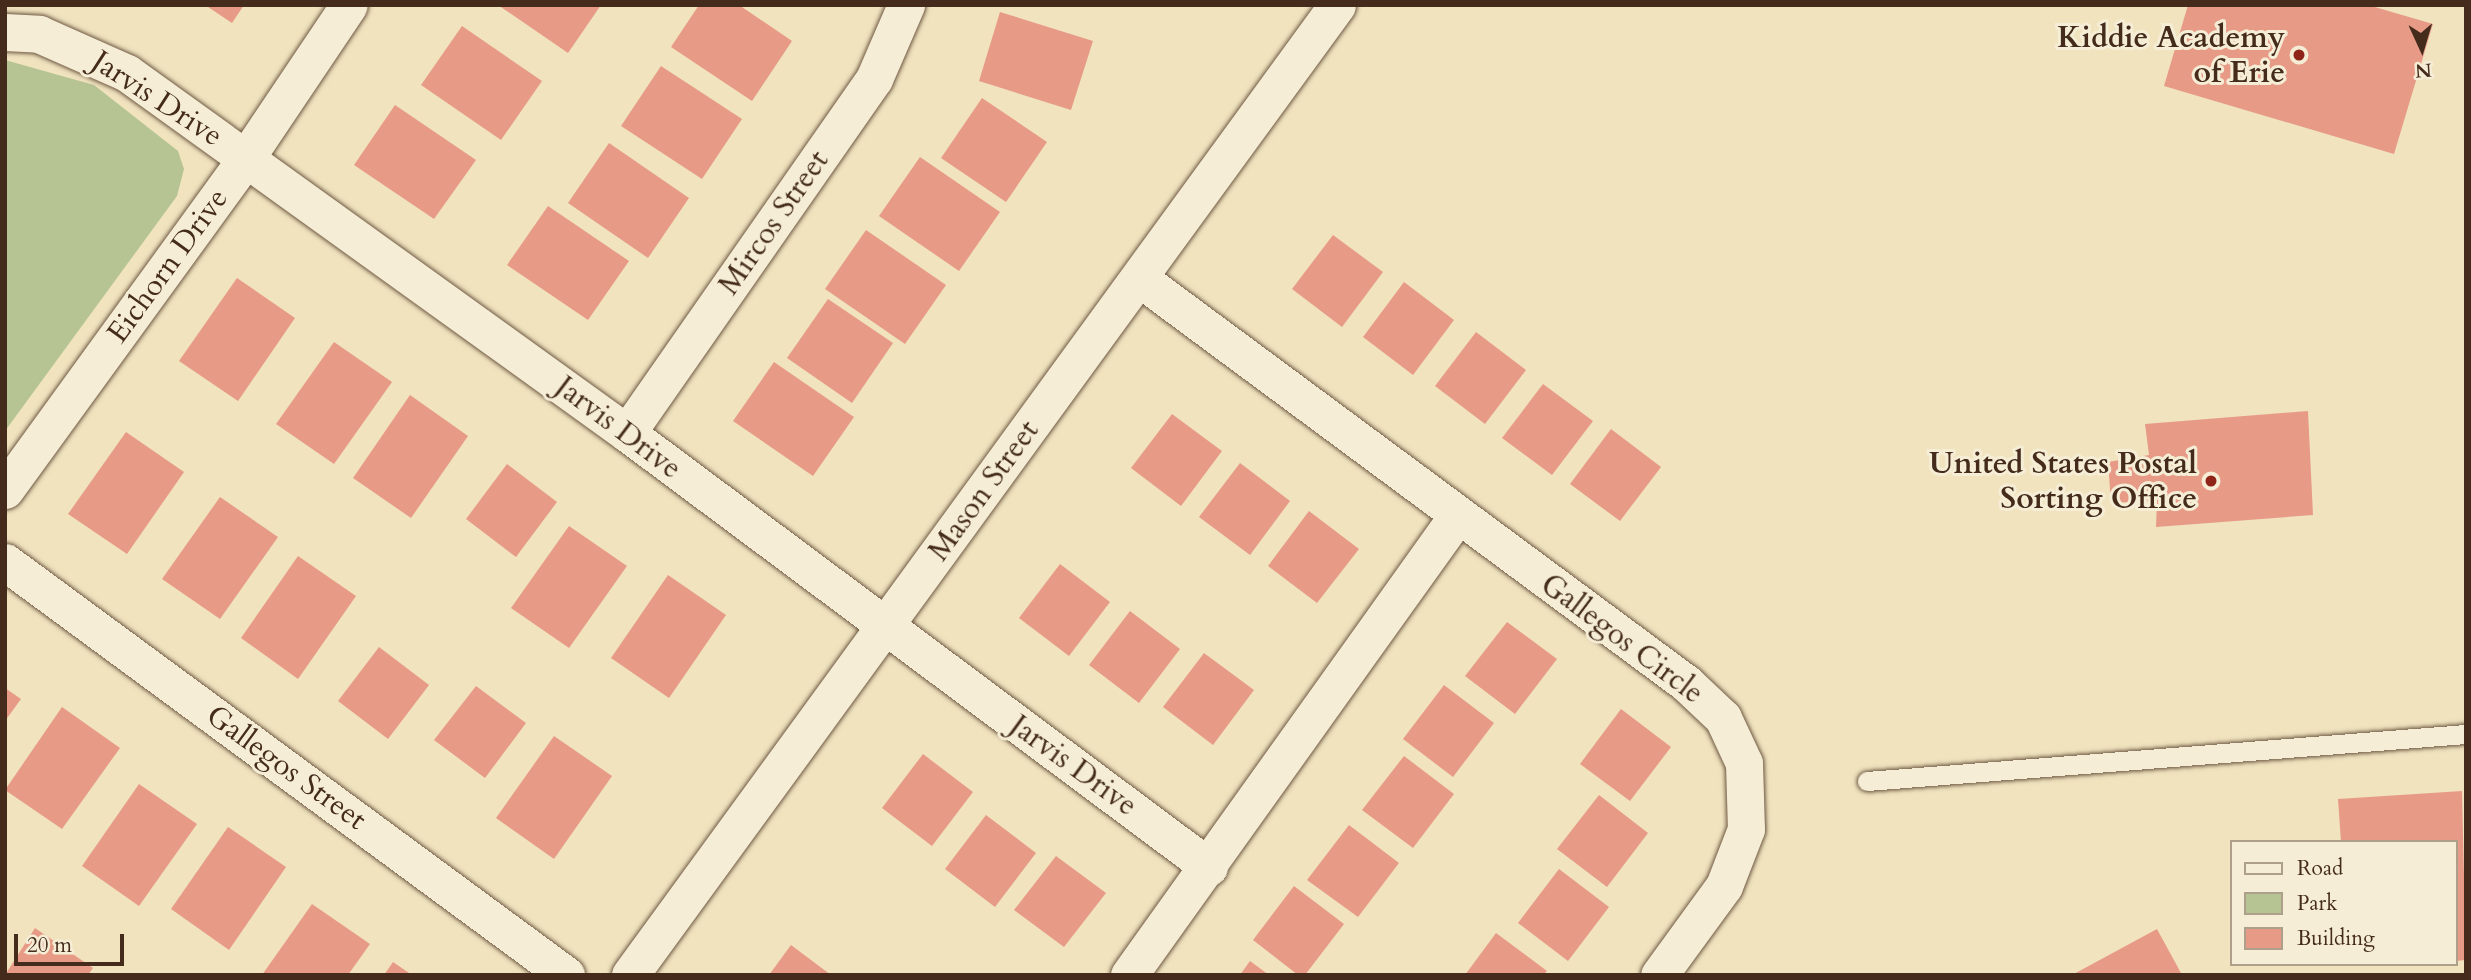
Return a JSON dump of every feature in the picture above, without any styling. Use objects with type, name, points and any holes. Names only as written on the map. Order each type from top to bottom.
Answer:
[{"type":"street","name":"Eichorn Drive","points":[[5,490],[246,158],[349,5]]},
{"type":"street","name":"Mircos Street","points":[[627,433],[874,79],[906,5]]},
{"type":"street","name":"Mason Street","points":[[630,975],[1337,5]]},
{"type":"street","name":"Jarvis Drive","points":[[5,32],[38,34],[127,73],[627,433],[884,629],[1209,867]]},
{"type":"street","name":"Gallegos Circle","points":[[1139,278],[1457,516],[1686,682],[1723,718],[1744,763],[1746,829],[1724,886],[1659,975]]},
{"type":"street","points":[[1129,975],[1209,867],[1457,516]]},
{"type":"street","name":"Gallegos Street","points":[[5,562],[566,975]]},
{"type":"lane","points":[[1867,781],[2466,734]]},
{"type":"green space","points":[[5,60],[94,85],[178,151],[184,169],[177,196],[5,431]]},
{"type":"building","points":[[205,5],[244,5],[232,23]]},
{"type":"building","points":[[498,5],[601,5],[568,53]]},
{"type":"building","points":[[699,5],[739,5],[792,41],[752,101],[671,47]]},
{"type":"building","name":"Kiddie Academy of Erie","points":[[2188,5],[2368,5],[2433,24],[2394,154],[2164,86]]},
{"type":"building","points":[[1000,12],[1093,41],[1071,110],[979,81]]},
{"type":"building","points":[[462,26],[542,81],[501,140],[421,85]]},
{"type":"building","points":[[661,66],[742,119],[702,179],[621,126]]},
{"type":"building","points":[[982,98],[1047,142],[1006,202],[941,158]]},
{"type":"building","points":[[395,105],[476,160],[434,219],[354,165]]},
{"type":"building","points":[[609,143],[689,198],[648,258],[568,203]]},
{"type":"building","points":[[920,157],[1000,212],[959,271],[879,216]]},
{"type":"building","points":[[548,206],[629,261],[588,320],[507,265]]},
{"type":"building","points":[[866,230],[946,285],[905,344],[825,289]]},
{"type":"building","points":[[1333,235],[1383,272],[1342,327],[1292,289]]},
{"type":"building","points":[[237,278],[295,318],[238,401],[179,361]]},
{"type":"building","points":[[1404,282],[1454,320],[1413,375],[1363,337]]},
{"type":"building","points":[[828,299],[893,343],[852,403],[787,358]]},
{"type":"building","points":[[1476,332],[1526,370],[1485,424],[1435,386]]},
{"type":"building","points":[[334,342],[392,382],[334,464],[276,424]]},
{"type":"building","points":[[774,362],[854,417],[813,476],[733,421]]},
{"type":"building","points":[[1543,384],[1593,421],[1552,475],[1502,438]]},
{"type":"building","points":[[410,395],[468,436],[411,518],[353,478]]},
{"type":"building","name":"United States Postal Sorting Office","points":[[2308,411],[2313,515],[2156,527],[2157,501],[2111,503],[2108,462],[2149,455],[2145,424]]},
{"type":"building","points":[[1172,414],[1222,451],[1181,506],[1131,468]]},
{"type":"building","points":[[1611,429],[1661,467],[1620,521],[1570,484]]},
{"type":"building","points":[[126,432],[184,472],[127,554],[68,514]]},
{"type":"building","points":[[1240,463],[1290,501],[1250,555],[1199,517]]},
{"type":"building","points":[[507,464],[557,502],[516,557],[466,519]]},
{"type":"building","points":[[220,497],[278,537],[220,619],[162,579]]},
{"type":"building","points":[[1309,511],[1359,549],[1317,603],[1268,566]]},
{"type":"building","points":[[569,526],[627,566],[569,648],[511,608]]},
{"type":"building","points":[[298,556],[356,596],[298,679],[241,638]]},
{"type":"building","points":[[1060,564],[1110,602],[1069,656],[1019,618]]},
{"type":"building","points":[[668,575],[726,615],[669,698],[611,658]]},
{"type":"building","points":[[1130,611],[1180,649],[1139,703],[1089,665]]},
{"type":"building","points":[[1507,622],[1557,659],[1515,714],[1465,676]]},
{"type":"building","points":[[379,647],[429,685],[388,739],[338,701]]},
{"type":"building","points":[[1204,653],[1254,690],[1213,745],[1163,707]]},
{"type":"building","points":[[1444,685],[1494,723],[1453,777],[1403,739]]},
{"type":"building","points":[[476,686],[526,723],[485,778],[434,740]]},
{"type":"building","points":[[5,688],[21,699],[5,721]]},
{"type":"building","points":[[62,707],[120,748],[62,829],[5,790]]},
{"type":"building","points":[[1621,709],[1671,747],[1630,801],[1580,764]]},
{"type":"building","points":[[554,736],[612,776],[554,859],[496,818]]},
{"type":"building","points":[[923,754],[973,792],[932,846],[882,808]]},
{"type":"building","points":[[1404,756],[1454,794],[1413,848],[1362,810]]},
{"type":"building","points":[[139,784],[197,824],[139,906],[82,866]]},
{"type":"building","points":[[2462,791],[2466,960],[2457,961],[2457,840],[2341,840],[2338,799]]},
{"type":"building","points":[[1599,795],[1648,833],[1607,887],[1557,849]]},
{"type":"building","points":[[986,815],[1036,853],[995,907],[945,869]]},
{"type":"building","points":[[1349,825],[1399,863],[1358,917],[1307,880]]},
{"type":"building","points":[[228,827],[286,867],[229,950],[171,909]]},
{"type":"building","points":[[1056,856],[1106,893],[1064,947],[1014,910]]},
{"type":"building","points":[[1559,869],[1609,907],[1568,961],[1518,923]]},
{"type":"building","points":[[1294,886],[1344,924],[1305,975],[1298,975],[1253,940]]},
{"type":"building","points":[[312,904],[370,944],[348,975],[262,975]]},
{"type":"building","points":[[35,928],[93,968],[88,975],[5,975]]},
{"type":"building","points":[[2157,929],[2182,975],[2072,975]]},
{"type":"building","points":[[1496,933],[1547,971],[1543,975],[1465,975]]},
{"type":"building","points":[[791,945],[831,975],[769,975]]},
{"type":"building","points":[[1250,961],[1269,975],[1240,975]]},
{"type":"building","points":[[393,962],[412,975],[384,975]]},
{"type":"place","name":"Kiddie Academy of Erie","points":[[2299,55]]},
{"type":"place","name":"United States Postal Sorting Office","points":[[2211,481]]}]
